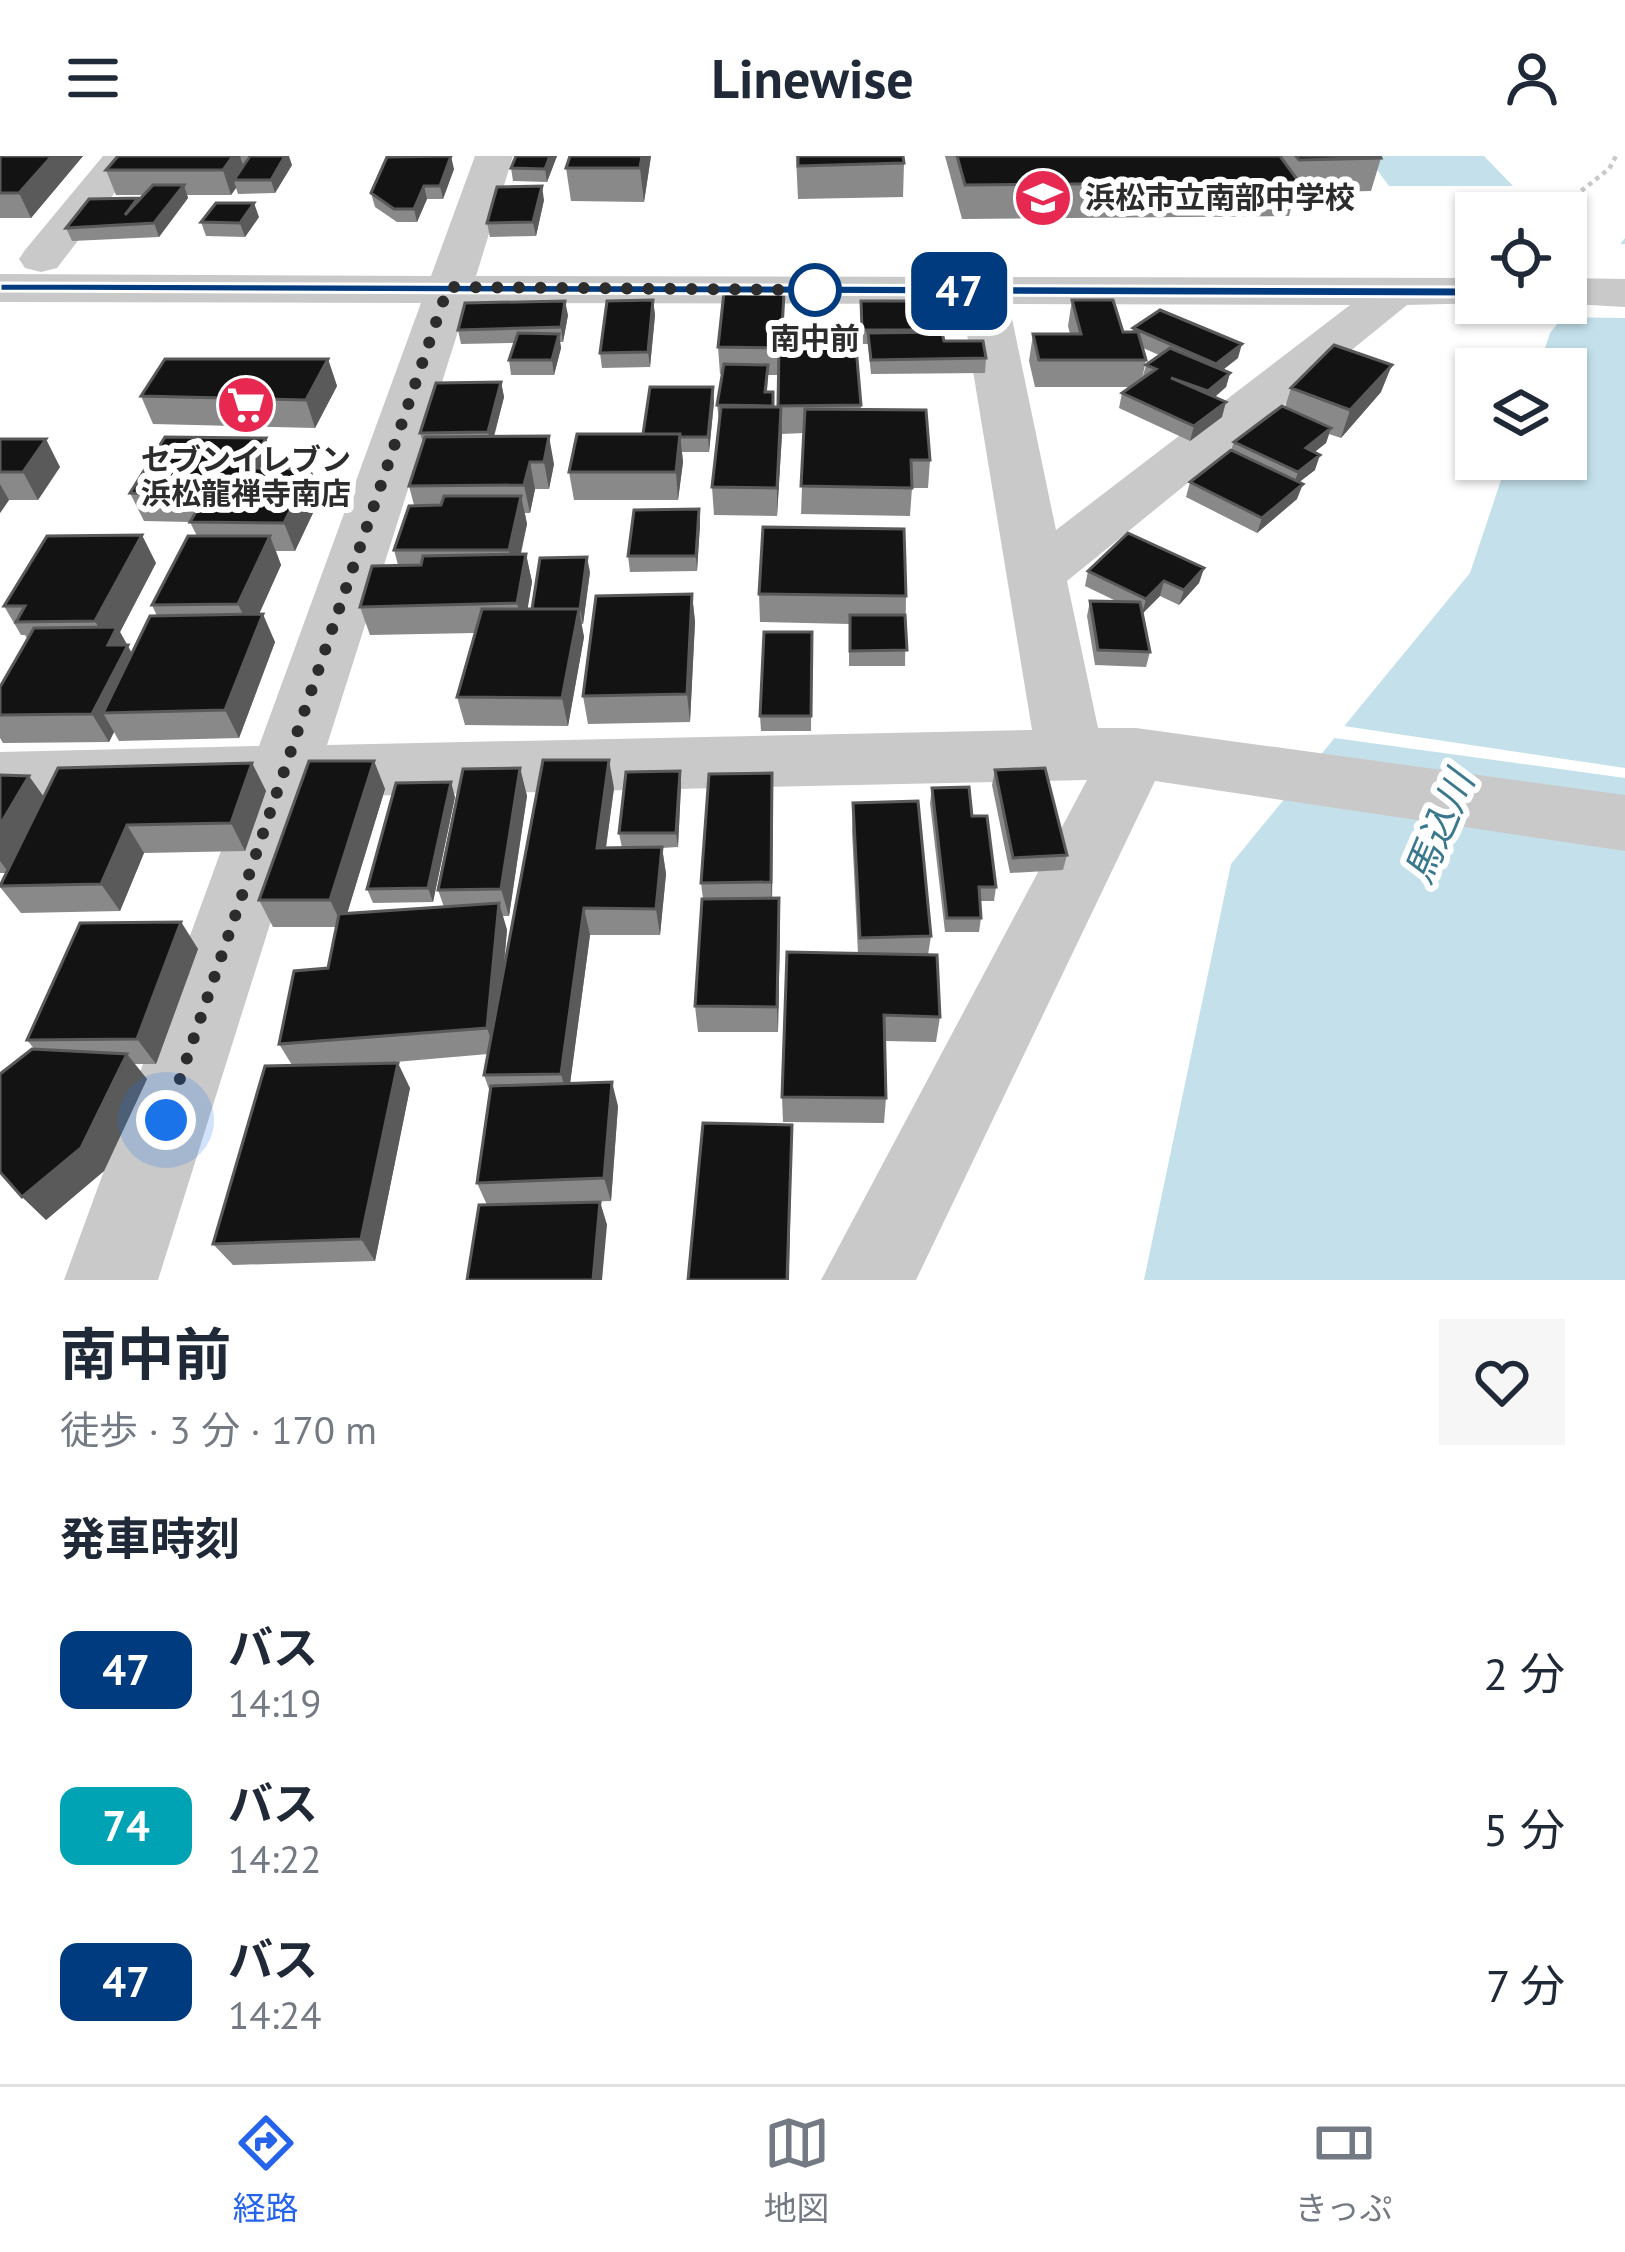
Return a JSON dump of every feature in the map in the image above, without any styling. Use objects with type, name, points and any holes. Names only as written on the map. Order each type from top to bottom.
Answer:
[{"type":"street","points":[[12,281],[124,156]]},
{"type":"street","points":[[111,1280],[494,156]]},
{"type":"street","points":[[12,281],[1455,265]]},
{"type":"street","points":[[1587,265],[1625,265]]},
{"type":"street","points":[[452,274],[983,291],[1455,292]]},
{"type":"street","points":[[868,1280],[1059,897],[1103,754],[1039,574],[983,291]]},
{"type":"street","points":[[1039,574],[1396,292]]},
{"type":"street","points":[[1587,292],[1625,293]]},
{"type":"street","points":[[0,778],[1103,754],[1625,824]]},
{"type":"path","points":[[1580,192],[1610,169],[1616,156]]},
{"type":"water","points":[[1367,156],[1484,156],[1513,186],[1389,186]]},
{"type":"water","name":"馬込川","points":[[1625,238],[1625,1280],[1144,1280],[1231,864],[1470,573],[1501,480],[1587,480],[1587,348],[1545,348],[1557,324],[1587,324],[1587,286]]},
{"type":"pier","points":[[1613,244],[1625,244],[1625,318],[1587,317],[1587,277]]},
{"type":"pier","points":[[1337,725],[1625,768],[1625,778],[1327,737]]},
{"type":"building","points":[[0,156],[52,156],[19,193],[0,193]]},
{"type":"building","points":[[118,156],[233,156],[223,170],[106,170]]},
{"type":"building","points":[[250,156],[285,156],[271,180],[234,180]]},
{"type":"building","points":[[451,156],[440,186],[424,186],[414,209],[394,209],[371,193],[387,157]]},
{"type":"building","points":[[516,156],[550,156],[545,169],[511,168]]},
{"type":"building","points":[[570,156],[642,156],[640,168],[566,168]]},
{"type":"building","points":[[798,156],[903,156],[904,163],[798,166]]},
{"type":"building","points":[[957,156],[1280,156],[1299,182],[965,185]]},
{"type":"building","points":[[1296,156],[1380,156],[1381,158],[1299,160]]},
{"type":"building","points":[[153,185],[184,185],[154,223],[66,228],[89,199],[138,198],[125,215]]},
{"type":"building","points":[[542,186],[533,222],[487,223],[497,187]]},
{"type":"building","points":[[216,203],[254,203],[240,223],[201,222]]},
{"type":"building","points":[[724,292],[784,293],[781,348],[718,347]]},
{"type":"building","points":[[653,300],[648,352],[600,353],[607,301]]},
{"type":"building","points":[[1072,300],[1113,300],[1123,332],[1138,332],[1146,360],[1039,360],[1033,334],[1081,334]]},
{"type":"building","points":[[565,301],[561,327],[458,330],[465,303]]},
{"type":"building","points":[[861,301],[928,301],[931,330],[862,330]]},
{"type":"building","points":[[1160,310],[1242,344],[1216,364],[1133,328]]},
{"type":"building","points":[[813,328],[850,328],[849,347],[789,348],[790,336],[812,337]]},
{"type":"building","points":[[942,332],[944,341],[983,341],[986,358],[871,360],[868,333]]},
{"type":"building","points":[[518,333],[559,334],[552,360],[509,360]]},
{"type":"building","points":[[1334,345],[1392,365],[1350,410],[1291,388]]},
{"type":"building","points":[[856,347],[861,405],[778,406],[779,348]]},
{"type":"building","points":[[1170,348],[1230,373],[1208,391],[1171,378],[1226,402],[1194,426],[1122,393],[1156,369],[1146,365]]},
{"type":"building","points":[[165,359],[328,359],[306,400],[141,396]]},
{"type":"building","points":[[724,364],[768,365],[765,392],[773,392],[773,406],[717,405]]},
{"type":"building","points":[[501,382],[488,432],[420,433],[436,383]]},
{"type":"building","points":[[650,387],[713,387],[708,437],[643,434]]},
{"type":"building","points":[[1282,406],[1331,428],[1306,448],[1320,455],[1298,472],[1234,442]]},
{"type":"building","points":[[721,407],[781,407],[777,488],[712,487]]},
{"type":"building","points":[[805,409],[926,410],[930,460],[911,460],[912,488],[801,486]]},
{"type":"building","points":[[577,434],[680,434],[676,472],[569,472]]},
{"type":"building","points":[[549,436],[544,462],[530,462],[524,485],[409,486],[425,437]]},
{"type":"building","points":[[165,437],[266,438],[249,468],[311,469],[284,523],[190,522],[206,495],[130,493]]},
{"type":"building","points":[[0,439],[46,439],[23,472],[0,472]]},
{"type":"building","points":[[1231,450],[1303,484],[1262,518],[1190,482]]},
{"type":"building","points":[[444,496],[521,496],[509,550],[394,550],[409,506],[441,505]]},
{"type":"building","points":[[699,509],[696,556],[628,556],[634,510]]},
{"type":"building","points":[[763,527],[904,529],[906,596],[759,594]]},
{"type":"building","points":[[1128,533],[1204,568],[1184,590],[1164,581],[1146,599],[1088,571]]},
{"type":"building","points":[[142,535],[95,621],[16,622],[25,606],[4,606],[47,536]]},
{"type":"building","points":[[188,536],[270,536],[238,604],[152,605]]},
{"type":"building","points":[[526,554],[517,603],[360,607],[372,566],[421,565],[423,556]]},
{"type":"building","points":[[587,557],[580,609],[532,609],[540,558]]},
{"type":"building","points":[[692,594],[687,694],[583,696],[596,596]]},
{"type":"building","points":[[1090,601],[1140,602],[1150,652],[1098,650]]},
{"type":"building","points":[[482,609],[579,609],[562,698],[457,697]]},
{"type":"building","points":[[263,614],[225,710],[103,713],[150,616]]},
{"type":"building","points":[[850,615],[905,615],[907,650],[850,651]]},
{"type":"building","points":[[117,627],[108,645],[128,645],[92,714],[0,715],[0,687],[34,628]]},
{"type":"building","points":[[764,632],[812,632],[811,716],[760,716]]},
{"type":"building","points":[[543,760],[609,760],[597,848],[662,847],[656,909],[584,908],[561,1074],[484,1075]]},
{"type":"building","points":[[309,761],[374,761],[330,900],[259,900]]},
{"type":"building","points":[[252,763],[231,823],[127,825],[101,884],[0,886],[58,768]]},
{"type":"building","points":[[520,768],[501,889],[438,890],[463,769]]},
{"type":"building","points":[[1045,768],[1067,855],[1013,858],[995,770]]},
{"type":"building","points":[[680,771],[676,833],[619,833],[626,772]]},
{"type":"building","points":[[772,773],[771,882],[701,883],[709,774]]},
{"type":"building","points":[[0,775],[29,776],[0,825]]},
{"type":"building","points":[[451,782],[428,888],[367,889],[396,783]]},
{"type":"building","points":[[969,787],[972,816],[987,816],[996,887],[979,887],[981,918],[947,918],[932,788]]},
{"type":"building","points":[[918,801],[931,936],[860,938],[853,803]]},
{"type":"building","points":[[779,898],[777,1007],[695,1006],[702,899]]},
{"type":"building","points":[[499,903],[487,1028],[279,1044],[294,971],[328,968],[339,914]]},
{"type":"building","points":[[181,922],[137,1039],[27,1040],[80,923]]},
{"type":"building","points":[[787,952],[937,955],[940,1017],[884,1015],[886,1098],[782,1097]]},
{"type":"building","points":[[32,1049],[127,1054],[81,1148],[22,1197],[0,1172],[0,1074]]},
{"type":"building","points":[[398,1063],[361,1239],[213,1244],[265,1066]]},
{"type":"building","points":[[612,1082],[604,1178],[477,1183],[491,1086]]},
{"type":"building","points":[[703,1123],[792,1125],[787,1280],[688,1280]]},
{"type":"building","points":[[600,1202],[593,1280],[467,1280],[479,1205]]},
{"type":"bus line","name":"47","points":[[0,287],[1455,292]]},
{"type":"place","name":"浜松市立南部中学校","points":[[1043,198]]},
{"type":"place","name":"南中前","points":[[815,290]]},
{"type":"place","name":"セブンイレブン 浜松龍禅寺南店","points":[[246,405]]},
{"type":"route","points":[[166,1120],[448,287],[815,290]]}]
